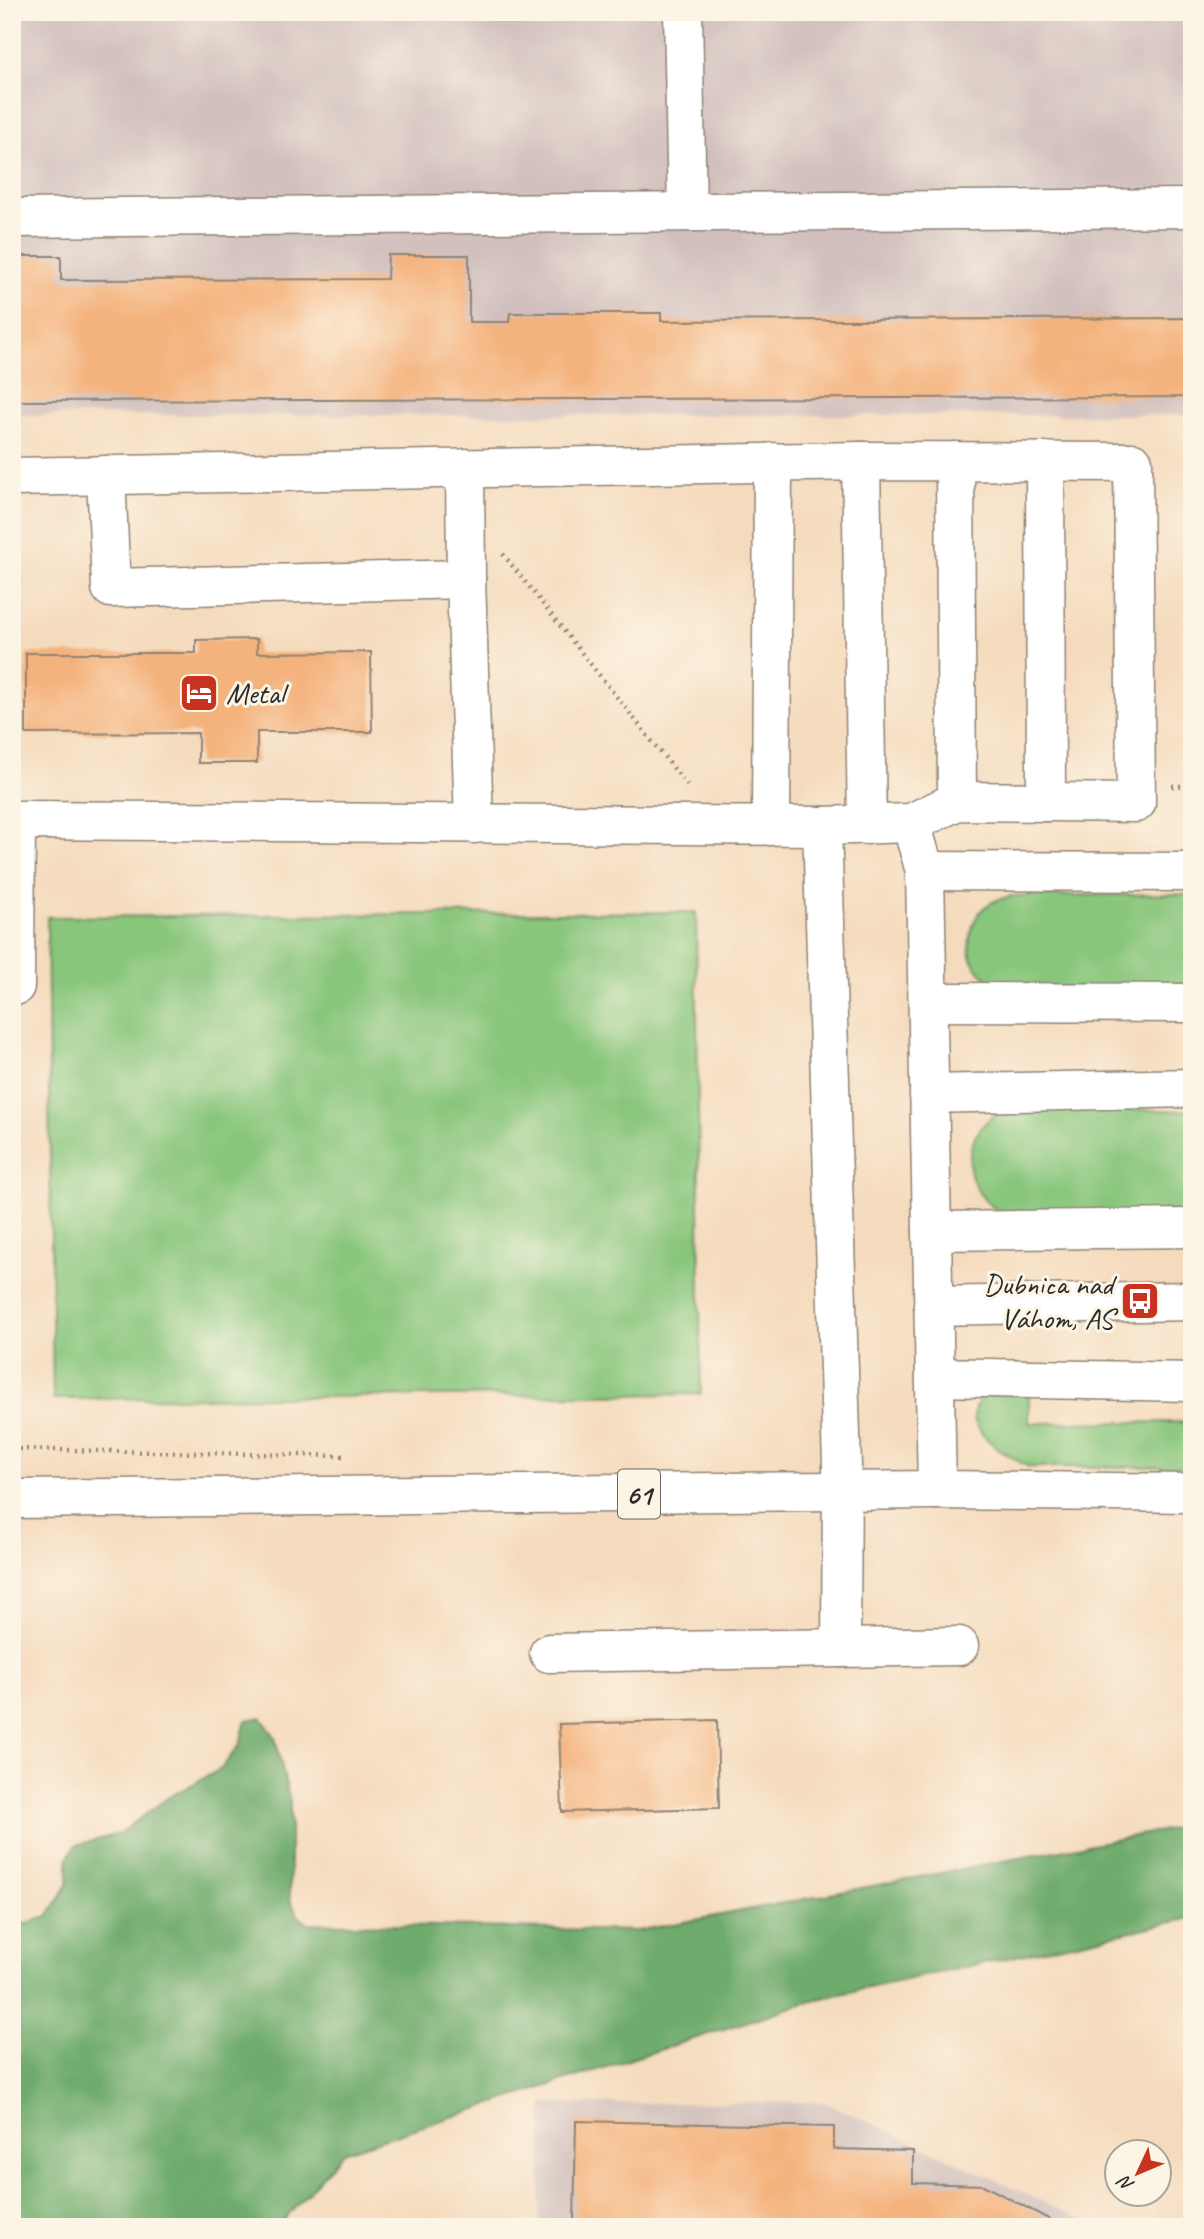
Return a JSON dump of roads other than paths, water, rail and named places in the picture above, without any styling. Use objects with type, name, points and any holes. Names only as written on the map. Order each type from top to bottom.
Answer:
[{"type":"main road","points":[[684,12],[687,212]]},
{"type":"main road","points":[[12,218],[1192,208]]},
{"type":"main road","points":[[861,461],[867,825]]},
{"type":"main road","points":[[12,477],[861,461],[1133,462],[1136,786],[1136,803],[957,801],[911,823],[867,825],[16,820],[15,986],[12,986]]},
{"type":"main road","points":[[955,461],[957,801]]},
{"type":"main road","points":[[1045,461],[1046,802]]},
{"type":"main road","points":[[771,826],[773,463]]},
{"type":"main road","points":[[465,468],[474,824]]},
{"type":"main road","points":[[106,475],[111,588],[466,579]]},
{"type":"main road","points":[[911,823],[925,872],[937,1490]]},
{"type":"main road","points":[[822,826],[843,1493],[841,1648]]},
{"type":"main road","points":[[925,872],[1192,872]]},
{"type":"main road","points":[[928,1002],[1192,1003]]},
{"type":"main road","points":[[929,1094],[1192,1088]]},
{"type":"main road","points":[[932,1231],[1192,1228]]},
{"type":"main road","points":[[933,1306],[1192,1301]]},
{"type":"main road","points":[[935,1377],[1192,1382]]},
{"type":"main road","name":"61","points":[[12,1499],[937,1490],[1192,1493]]},
{"type":"main road","points":[[549,1653],[959,1646]]},
{"type":"place","name":"Metal","points":[[199,693]]},
{"type":"place","name":"Dubnica nad Váhom, AS","points":[[1140,1301]]}]
